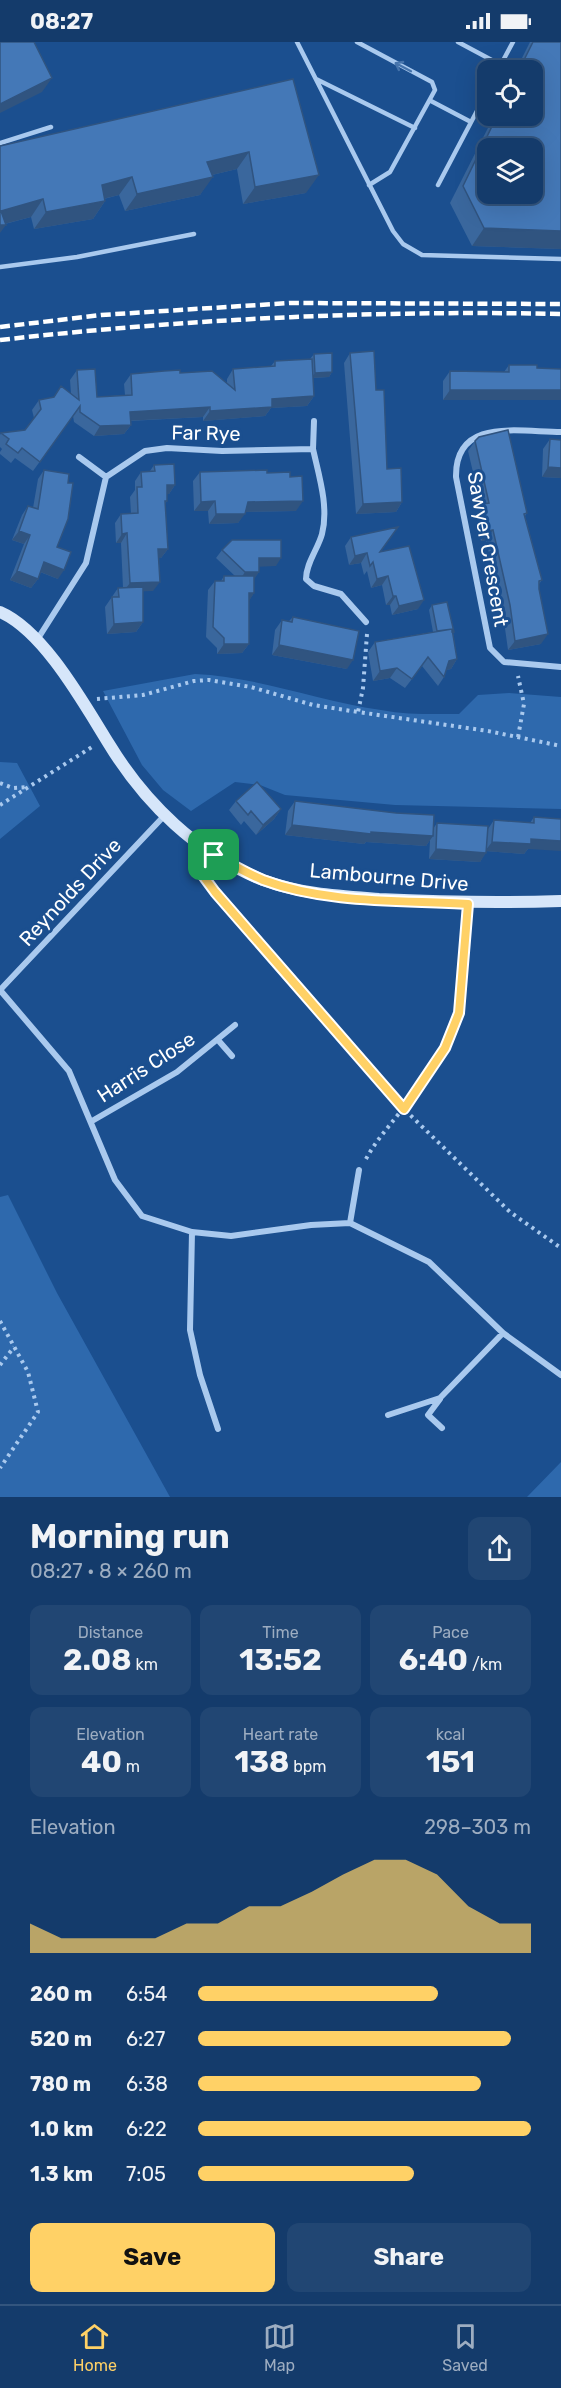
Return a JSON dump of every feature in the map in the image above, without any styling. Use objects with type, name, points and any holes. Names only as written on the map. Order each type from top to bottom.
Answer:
[{"type":"street","points":[[314,422],[313,449],[325,517],[319,546],[309,564],[306,579],[314,586],[341,594],[366,622]]},
{"type":"street","name":"Sawyer Crescent","points":[[515,665],[496,657],[486,638],[456,477],[456,460],[462,447],[474,436],[490,432],[561,432]]},
{"type":"street","name":"Far Rye","points":[[105,477],[145,452],[167,448],[222,451],[313,449]]},
{"type":"street","points":[[36,640],[86,563],[105,477],[79,457]]},
{"type":"street","name":"Lambourne Drive","points":[[0,612],[8,615],[36,640],[84,701],[129,776],[164,816],[214,855],[263,880],[304,891],[341,896],[468,904],[561,901]]},
{"type":"street","points":[[515,665],[561,667]]},
{"type":"street","name":"Reynolds Drive","points":[[0,990],[164,816]]},
{"type":"street","points":[[420,1083],[445,1048],[459,1013],[468,904]]},
{"type":"street","points":[[0,990],[69,1071],[115,1180],[142,1216],[192,1232],[231,1236],[311,1225],[350,1223],[429,1262],[504,1333],[561,1375]]},
{"type":"street","name":"Harris Close","points":[[92,1122],[177,1072],[235,1025]]},
{"type":"street","name":"Harris Close","points":[[218,1040],[232,1056]]},
{"type":"street","points":[[350,1223],[359,1170]]},
{"type":"street","points":[[192,1232],[190,1330],[200,1375],[218,1430]]},
{"type":"street","points":[[442,1428],[428,1415],[440,1398],[504,1333]]},
{"type":"street","points":[[388,1415],[440,1398]]},
{"type":"lane","points":[[297,42],[369,186],[393,231],[403,244],[422,255],[561,259]]},
{"type":"lane","points":[[357,42],[432,82],[435,90],[390,172],[369,186]]},
{"type":"lane","points":[[458,42],[493,60]]},
{"type":"lane","points":[[503,60],[513,42]]},
{"type":"lane","points":[[316,79],[415,128]]},
{"type":"lane","points":[[431,101],[471,122]]},
{"type":"lane","points":[[438,185],[477,111]]},
{"type":"lane","points":[[0,143],[51,127]]},
{"type":"lane","points":[[0,267],[77,258],[194,234]]},
{"type":"path","points":[[358,712],[366,664],[366,622]]},
{"type":"path","points":[[515,665],[524,704],[518,737]]},
{"type":"path","points":[[84,701],[123,695],[143,695],[194,681],[225,681],[287,699],[561,746]]},
{"type":"path","points":[[0,805],[105,738]]},
{"type":"path","points":[[0,783],[13,788],[31,787]]},
{"type":"path","points":[[214,855],[201,873],[215,892],[404,1109],[510,1212],[561,1248]]},
{"type":"path","points":[[359,1170],[377,1139],[404,1109],[420,1083]]},
{"type":"path","points":[[0,1322],[28,1372],[38,1412],[0,1468]]},
{"type":"path","points":[[0,1365],[14,1346]]},
{"type":"shaded area","points":[[195,674],[265,684],[391,712],[459,714],[478,695],[509,693],[561,697],[561,809],[395,805],[285,795],[260,785],[235,782],[191,811],[163,790],[142,765],[103,691]]},
{"type":"shaded area","points":[[0,762],[17,763],[40,806],[0,839]]},
{"type":"shaded area","points":[[8,1195],[57,1293],[170,1497],[0,1497],[0,1197]]},
{"type":"shaded area","points":[[561,1462],[561,1497],[527,1497]]},
{"type":"building","points":[[0,42],[34,42],[52,78],[0,104]]},
{"type":"building","points":[[533,42],[561,42],[561,231],[484,228],[463,186],[477,157],[477,204],[543,204],[543,138],[486,138],[492,126],[543,126],[543,60],[524,60]]},
{"type":"building","points":[[293,79],[319,175],[255,187],[249,152],[207,162],[213,177],[137,194],[132,177],[102,185],[105,201],[46,212],[43,199],[1,211],[6,225],[0,225],[0,146]]},
{"type":"building","points":[[374,351],[376,390],[384,390],[387,469],[401,468],[402,502],[363,504],[350,353]]},
{"type":"building","points":[[332,353],[332,372],[315,373],[314,354]]},
{"type":"building","points":[[312,359],[314,396],[272,399],[272,407],[210,411],[210,407],[130,412],[131,425],[100,426],[80,412],[80,406],[40,462],[22,448],[18,453],[6,444],[9,439],[1,433],[25,430],[41,409],[39,400],[54,397],[61,386],[79,400],[77,370],[95,369],[97,397],[132,395],[131,374],[180,370],[180,373],[212,371],[235,390],[233,369],[275,366],[275,361]]},
{"type":"building","points":[[509,365],[537,365],[537,368],[561,369],[561,390],[450,390],[450,371],[509,372]]},
{"type":"building","points":[[508,430],[527,513],[524,514],[542,580],[539,581],[539,589],[548,634],[515,641],[510,605],[493,530],[488,531],[482,504],[489,503],[475,441],[479,437]]},
{"type":"building","points":[[550,439],[561,440],[561,468],[548,467]]},
{"type":"building","points":[[174,464],[175,485],[167,485],[167,501],[165,501],[168,549],[158,549],[160,582],[130,583],[127,533],[122,534],[121,514],[138,513],[137,487],[142,487],[141,472],[155,471],[154,465]]},
{"type":"building","points":[[44,470],[69,474],[68,483],[73,483],[68,519],[57,547],[71,552],[64,570],[44,562],[38,579],[17,571],[30,535],[19,531],[28,506],[38,509]]},
{"type":"building","points":[[267,470],[267,473],[290,472],[290,477],[302,476],[303,501],[248,502],[245,514],[216,514],[215,501],[201,502],[200,472]]},
{"type":"building","points":[[398,527],[380,552],[409,546],[424,600],[399,606],[396,596],[393,596],[388,576],[377,579],[373,562],[370,566],[367,553],[355,556],[351,537]]},
{"type":"building","points":[[232,540],[281,540],[281,558],[259,558],[259,572],[245,572],[222,550]]},
{"type":"building","points":[[224,576],[254,576],[254,593],[249,593],[249,644],[224,644],[224,638],[213,627],[215,581],[224,581]]},
{"type":"building","points":[[143,587],[143,622],[114,624],[112,597],[119,597],[118,588]]},
{"type":"building","points":[[447,602],[454,632],[452,629],[437,631],[432,605]]},
{"type":"building","points":[[293,617],[359,631],[353,660],[279,645],[282,620],[292,622]]},
{"type":"building","points":[[452,629],[457,659],[449,661],[444,677],[428,657],[412,679],[397,668],[380,671],[375,642]]},
{"type":"building","points":[[257,782],[281,809],[263,825],[251,811],[248,815],[236,801]]},
{"type":"building","points":[[295,801],[396,813],[434,815],[433,836],[371,832],[371,834],[292,825]]},
{"type":"building","points":[[534,817],[561,819],[561,841],[531,839],[531,844],[492,842],[494,820],[534,823]]},
{"type":"building","points":[[437,823],[488,826],[486,853],[436,849]]},
{"type":"railway","points":[[0,327],[101,315],[290,303],[561,304]]},
{"type":"railway","points":[[0,340],[210,321],[421,313],[561,314]]},
{"type":"route","points":[[214,855],[263,880],[304,891],[341,896],[468,904],[459,1013],[445,1048],[404,1109],[215,892],[201,873],[214,855]]}]
